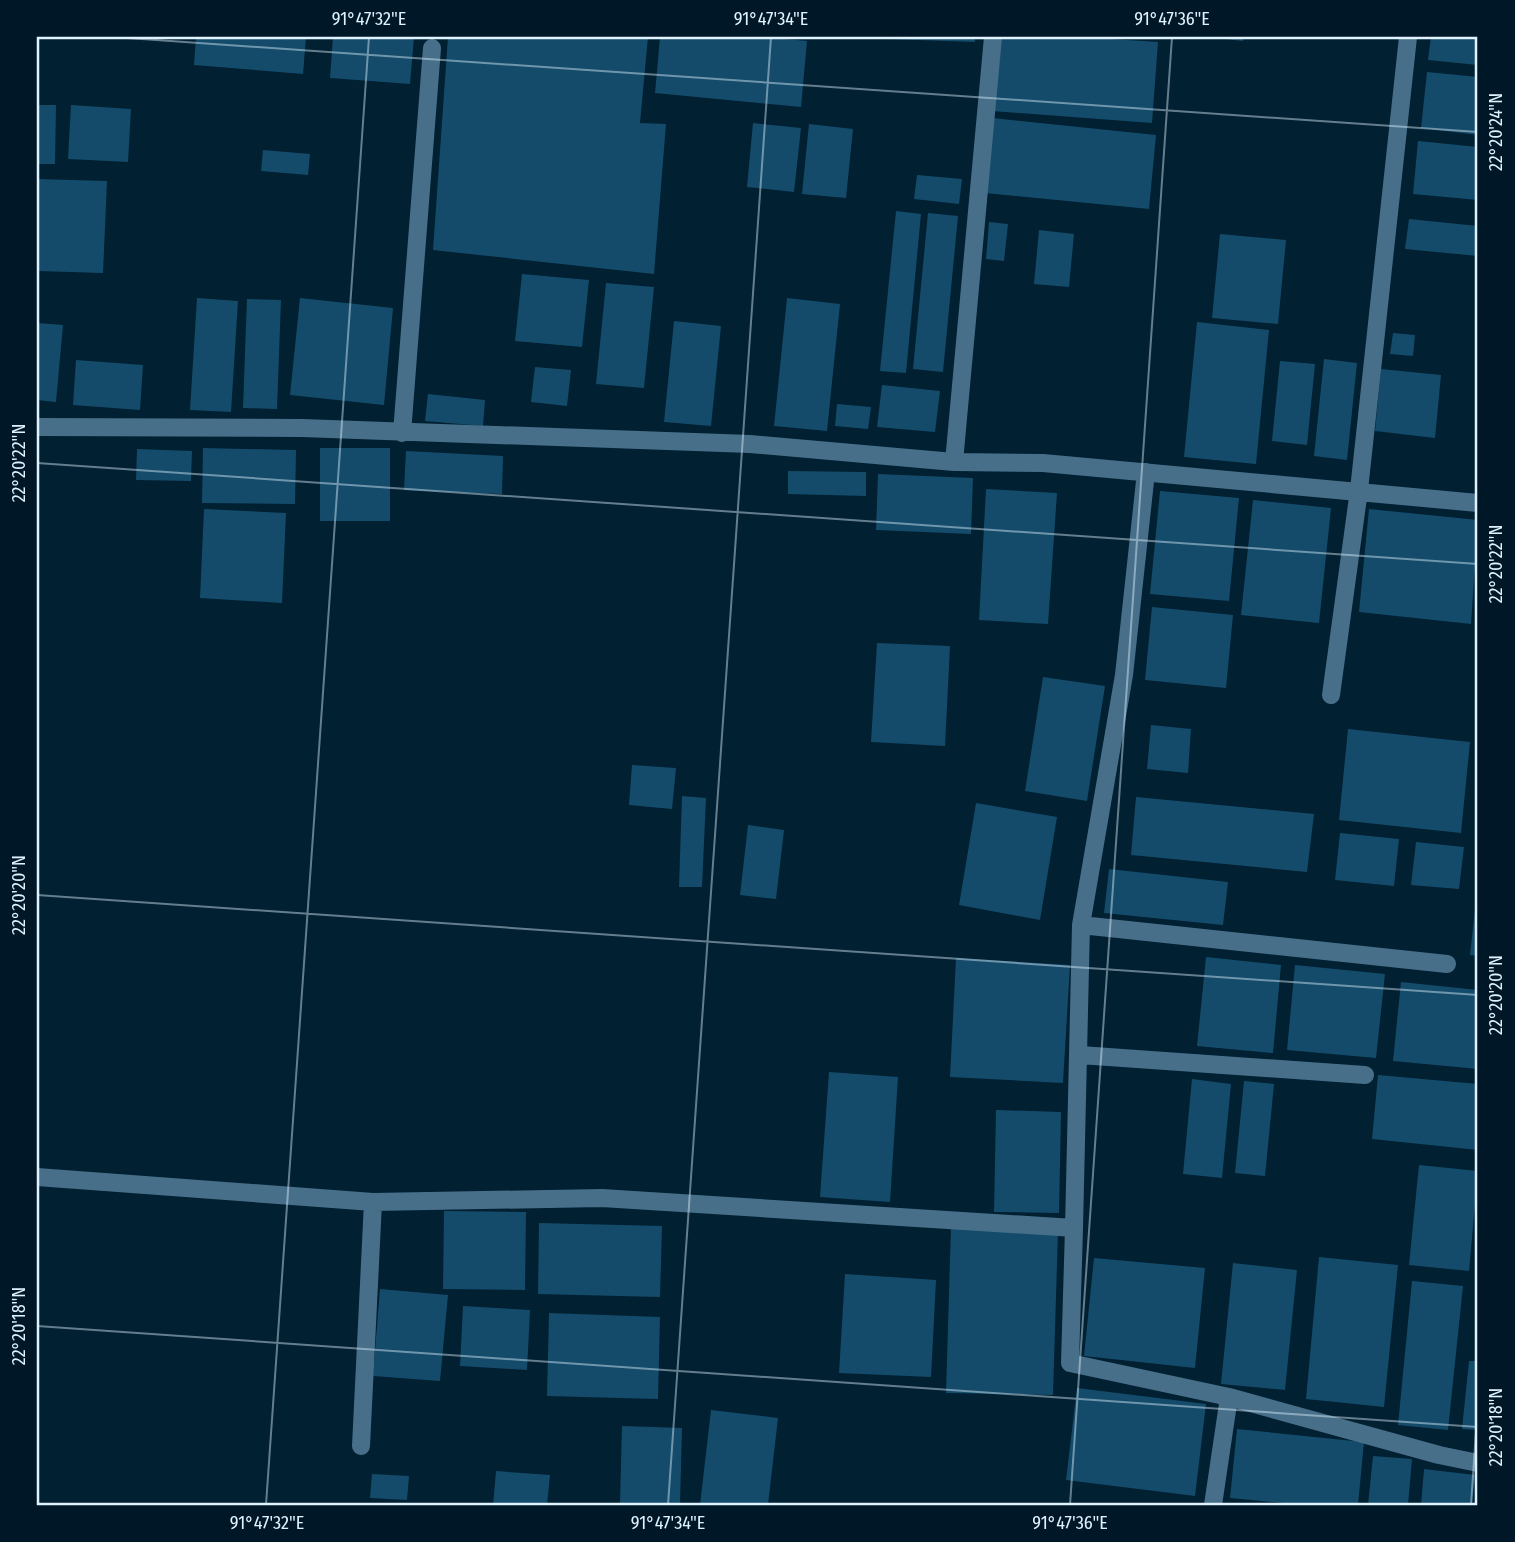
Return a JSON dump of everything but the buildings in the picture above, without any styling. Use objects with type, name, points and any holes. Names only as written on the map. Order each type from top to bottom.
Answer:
[{"type":"street","points":[[954,462],[993,37]]},
{"type":"street","points":[[1331,695],[1359,490],[1408,37]]},
{"type":"street","points":[[402,433],[432,48]]},
{"type":"street","points":[[37,427],[302,428],[750,444],[954,462],[1043,463],[1478,502]]},
{"type":"street","points":[[1146,472],[1124,675],[1081,925],[1080,1055],[1070,1363],[1229,1397],[1439,1455],[1478,1463]]},
{"type":"street","points":[[1081,925],[1447,964]]},
{"type":"street","points":[[1080,1055],[1365,1074]]},
{"type":"street","points":[[37,1177],[373,1202],[602,1198],[1074,1228]]},
{"type":"street","points":[[361,1446],[373,1202]]},
{"type":"street","points":[[1213,1505],[1229,1397]]}]
